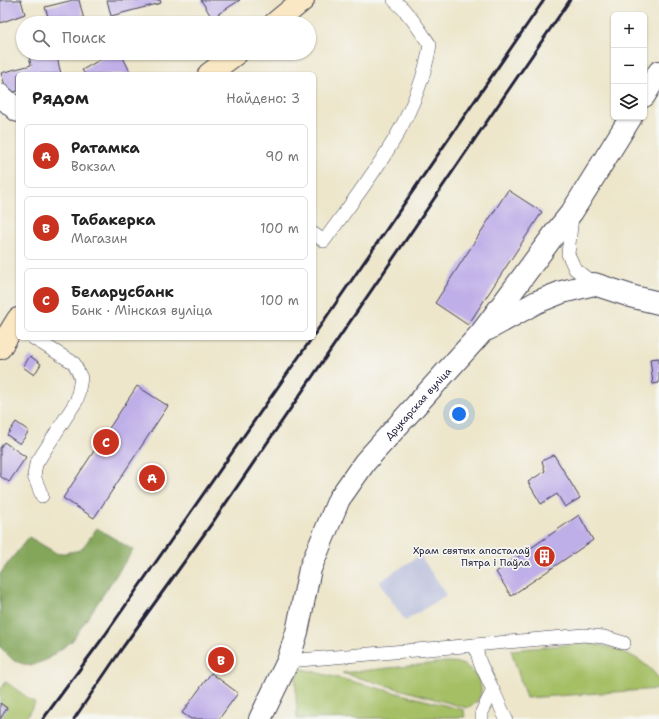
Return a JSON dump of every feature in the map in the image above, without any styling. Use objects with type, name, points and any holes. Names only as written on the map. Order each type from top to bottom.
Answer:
[{"type":"street","points":[[284,16],[303,0]]},
{"type":"street","points":[[212,72],[228,60]]},
{"type":"street","points":[[647,91],[659,72]]},
{"type":"street","points":[[0,95],[16,109]]},
{"type":"street","name":"Друкарская вуліца","points":[[260,719],[288,661],[297,632],[310,568],[339,499],[365,462],[482,332],[572,212],[629,120]]},
{"type":"street","points":[[482,332],[537,302],[562,292],[594,284],[634,297],[659,303]]},
{"type":"street","points":[[0,348],[16,325]]},
{"type":"lane","points":[[316,235],[324,241],[386,155],[407,118],[421,86],[427,65],[430,45],[413,20],[394,0]]},
{"type":"lane","points":[[572,212],[568,254],[575,269],[594,284]]},
{"type":"lane","points":[[36,340],[74,363],[81,378],[78,400],[36,464],[34,476],[42,496]]},
{"type":"lane","points":[[288,661],[584,635],[624,642]]},
{"type":"lane","points":[[474,645],[480,663],[506,719]]},
{"type":"lane","points":[[482,719],[482,712],[493,690]]},
{"type":"shaded area","points":[[420,555],[446,595],[405,621],[379,582]]},
{"type":"green space","points":[[97,528],[133,550],[72,641],[46,660],[31,666],[14,661],[0,647],[0,574],[29,537],[58,554],[81,550]]},
{"type":"green space","points":[[585,643],[616,649],[635,658],[652,671],[659,679],[659,689],[526,698],[511,650]]},
{"type":"green space","points":[[446,662],[458,663],[466,666],[475,674],[478,680],[481,690],[480,696],[474,704],[467,708],[342,673]]},
{"type":"green space","points":[[295,667],[464,710],[465,717],[297,719]]},
{"type":"green space","points":[[6,682],[35,703],[25,719],[0,719],[7,708],[0,703],[0,690]]},
{"type":"building","points":[[0,0],[21,0],[25,14],[0,23]]},
{"type":"building","points":[[73,0],[79,0],[83,16],[48,16],[45,7]]},
{"type":"building","points":[[107,0],[160,0],[161,3],[111,16]]},
{"type":"building","points":[[201,0],[240,0],[215,16],[211,16]]},
{"type":"building","points":[[30,60],[58,60],[61,72],[16,72],[16,92],[8,94],[1,73],[31,65]]},
{"type":"building","points":[[100,60],[124,60],[130,72],[84,72],[82,70]]},
{"type":"building","points":[[508,190],[542,212],[468,325],[435,303]]},
{"type":"building","points":[[30,356],[41,364],[34,375],[23,367]]},
{"type":"building","points":[[659,358],[659,383],[653,384],[650,359]]},
{"type":"building","points":[[137,386],[168,406],[94,518],[63,498]]},
{"type":"building","points":[[16,422],[29,431],[20,444],[7,435]]},
{"type":"building","points":[[4,442],[26,457],[9,482],[0,476],[0,448]]},
{"type":"building","points":[[554,455],[580,498],[565,507],[557,494],[541,504],[528,482],[545,471],[542,461]]},
{"type":"building","name":"Храм святых апосталаў Пятра і Паўла","points":[[579,515],[593,540],[511,596],[496,572]]},
{"type":"building","points":[[211,673],[238,693],[219,719],[191,719],[182,713]]},
{"type":"building","points":[[0,703],[7,708],[0,719]]},
{"type":"railway","points":[[316,332],[544,0]]},
{"type":"railway","points":[[74,719],[123,647],[215,519],[570,0]]},
{"type":"railway","points":[[43,719],[105,635],[311,340]]},
{"type":"place","name":"Беларусбанк","points":[[106,442]]},
{"type":"place","name":"Ратамка","points":[[152,478]]},
{"type":"place","name":"Храм святых апосталаў Пятра і Паўла","points":[[545,556]]},
{"type":"place","name":"Табакерка","points":[[221,660]]}]
